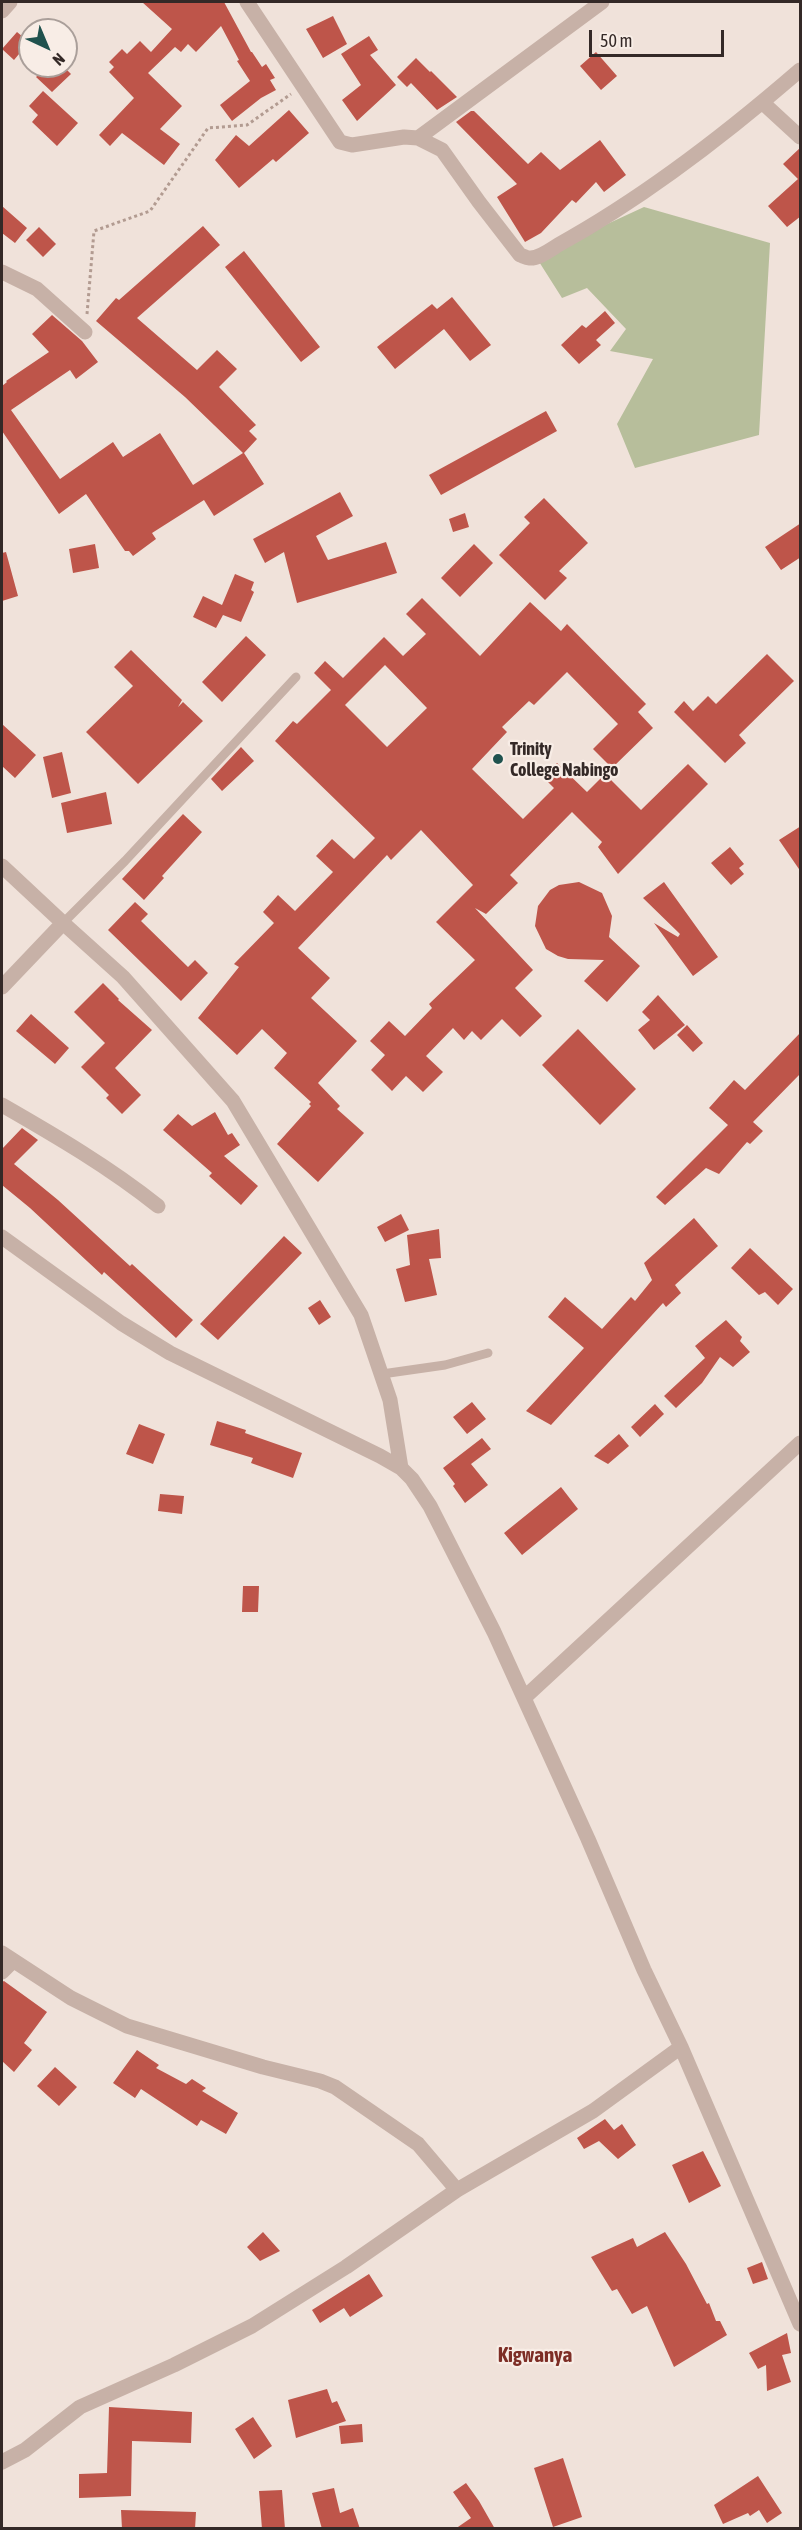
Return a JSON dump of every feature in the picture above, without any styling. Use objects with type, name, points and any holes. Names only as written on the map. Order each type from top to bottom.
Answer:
[{"type":"street","points":[[2,11],[10,2]]},
{"type":"street","points":[[247,2],[340,142],[352,145],[404,137],[418,138],[442,150],[520,255],[529,258],[536,257],[571,238],[653,186],[801,70]]},
{"type":"street","points":[[418,138],[602,2]]},
{"type":"street","points":[[763,102],[801,137]]},
{"type":"street","points":[[2,272],[37,290],[85,332]]},
{"type":"street","points":[[2,866],[123,977],[233,1101],[361,1316],[390,1400],[400,1468]]},
{"type":"street","points":[[2,987],[63,923]]},
{"type":"street","points":[[2,1105],[74,1147],[128,1182],[158,1206]]},
{"type":"street","points":[[2,1237],[121,1323],[170,1353],[400,1468],[412,1479],[430,1506],[524,1698],[644,1970],[796,2298],[801,2324]]},
{"type":"street","points":[[524,1698],[801,1443]]},
{"type":"street","points":[[5,1962],[127,2026],[335,2087],[418,2144],[457,2190]]},
{"type":"street","points":[[2,2462],[25,2450],[80,2408],[174,2366],[252,2326],[346,2267],[457,2190],[593,2111],[681,2048]]},
{"type":"lane","points":[[63,923],[125,861],[296,677]]},
{"type":"lane","points":[[382,1374],[445,1365],[488,1353]]},
{"type":"path","points":[[85,332],[94,231],[150,211],[208,128],[247,125],[302,86]]},
{"type":"green space","points":[[644,207],[770,243],[759,435],[635,468],[617,424],[653,359],[610,351],[626,329],[587,288],[562,298],[536,257]]},
{"type":"building","points":[[142,2],[224,2],[251,52],[262,67],[266,64],[275,78],[270,80],[276,90],[261,98],[232,121],[220,105],[250,81],[237,61],[239,60],[221,26],[196,52],[188,44],[181,52],[175,47],[148,73],[182,106],[160,129],[180,144],[164,165],[122,133],[110,146],[99,135],[134,98],[109,72],[114,67],[109,62],[122,49],[127,54],[140,41],[151,52],[172,29]]},
{"type":"building","points":[[333,16],[347,44],[323,58],[306,29]]},
{"type":"building","points":[[18,33],[18,55],[14,60],[2,49]]},
{"type":"building","points":[[369,36],[378,50],[370,55],[396,85],[357,121],[342,100],[361,85],[341,54]]},
{"type":"building","points":[[596,52],[617,76],[601,90],[580,66]]},
{"type":"building","points":[[416,58],[457,97],[437,110],[411,83],[407,87],[397,77]]},
{"type":"building","points":[[37,78],[67,78],[52,92]]},
{"type":"building","points":[[43,91],[78,123],[57,146],[32,122],[38,115],[29,106]]},
{"type":"building","points":[[289,110],[309,133],[276,162],[273,159],[239,188],[215,160],[236,135],[249,146]]},
{"type":"building","points":[[474,111],[528,164],[541,152],[560,170],[600,140],[626,175],[604,192],[596,182],[576,203],[572,200],[541,233],[525,242],[497,197],[517,184],[456,122]]},
{"type":"building","points":[[801,147],[801,216],[787,227],[768,206],[798,179],[783,164]]},
{"type":"building","points":[[2,206],[27,228],[15,243],[2,233]]},
{"type":"building","points":[[203,226],[220,245],[137,318],[197,370],[217,350],[237,369],[219,387],[256,425],[249,431],[257,439],[244,453],[264,484],[214,516],[204,500],[152,533],[156,539],[133,556],[129,551],[125,551],[86,494],[59,514],[2,431],[2,386],[49,352],[32,334],[52,315],[82,341],[98,362],[76,379],[70,370],[11,410],[60,479],[113,442],[123,457],[160,433],[193,485],[243,453],[185,397],[96,321],[116,298],[119,300]]},
{"type":"building","points":[[39,227],[56,244],[43,257],[26,240]]},
{"type":"building","points":[[244,251],[320,347],[301,362],[225,267]]},
{"type":"building","points":[[452,297],[491,345],[470,361],[444,329],[395,369],[377,347],[432,304],[437,309]]},
{"type":"building","points":[[605,311],[615,323],[596,340],[601,345],[579,364],[561,345],[582,325],[586,328]]},
{"type":"building","points":[[546,411],[557,431],[441,495],[429,475]]},
{"type":"building","points":[[340,492],[353,516],[316,536],[328,560],[386,542],[397,573],[297,603],[284,552],[265,563],[253,539]]},
{"type":"building","points":[[544,498],[588,543],[559,571],[567,578],[545,600],[499,555],[530,523],[524,517]]},
{"type":"building","points":[[465,513],[469,527],[453,532],[449,519]]},
{"type":"building","points":[[801,523],[801,557],[781,570],[765,547]]},
{"type":"building","points":[[95,544],[99,568],[73,573],[69,549]]},
{"type":"building","points":[[474,544],[493,563],[460,597],[441,578]]},
{"type":"building","points":[[6,552],[18,596],[2,601],[2,553]]},
{"type":"building","points":[[235,574],[254,582],[251,590],[254,592],[241,622],[223,615],[216,628],[193,617],[203,596],[222,605]]},
{"type":"building","points":[[422,598],[480,656],[530,602],[561,631],[567,624],[646,704],[638,712],[653,728],[612,768],[593,749],[618,724],[567,672],[534,705],[529,701],[502,727],[507,732],[472,769],[523,819],[554,788],[543,777],[557,763],[587,792],[605,774],[641,810],[688,764],[708,784],[618,874],[598,847],[602,842],[572,812],[510,875],[518,883],[486,914],[475,908],[533,970],[515,988],[542,1016],[520,1037],[502,1019],[481,1040],[472,1031],[464,1040],[453,1028],[426,1056],[443,1072],[423,1092],[406,1076],[392,1091],[371,1070],[385,1055],[370,1041],[389,1021],[405,1036],[432,1008],[429,1004],[475,960],[436,922],[473,885],[421,830],[391,860],[387,855],[298,948],[330,978],[311,998],[357,1041],[318,1083],[340,1106],[337,1109],[364,1133],[318,1182],[277,1144],[311,1106],[309,1104],[311,1102],[274,1068],[287,1053],[262,1029],[237,1055],[198,1018],[239,967],[234,964],[274,923],[263,912],[278,895],[295,911],[333,872],[316,856],[332,839],[354,859],[375,838],[275,741],[293,721],[297,724],[331,690],[314,673],[325,661],[343,678],[384,637],[403,656],[426,634],[406,614]],"holes":[[[385,665],[427,708],[387,747],[345,705]]]},
{"type":"building","points":[[246,636],[266,655],[222,702],[202,682]]},
{"type":"building","points":[[131,650],[182,700],[178,707],[183,702],[203,721],[138,784],[86,732],[133,686],[114,667]]},
{"type":"building","points":[[767,654],[794,681],[739,735],[746,743],[725,763],[674,712],[684,701],[693,711],[708,696],[716,704]]},
{"type":"building","points":[[2,724],[36,755],[15,778],[2,766]]},
{"type":"building","points":[[241,747],[254,761],[222,791],[211,779]]},
{"type":"building","points":[[62,752],[71,793],[52,798],[43,757]]},
{"type":"building","points":[[106,792],[112,824],[67,833],[61,803]]},
{"type":"building","points":[[183,814],[202,832],[162,876],[164,878],[144,900],[122,879]]},
{"type":"building","points":[[801,826],[801,872],[779,840]]},
{"type":"building","points":[[730,847],[744,864],[739,868],[744,874],[731,885],[711,863]]},
{"type":"building","points":[[579,882],[602,893],[612,916],[609,937],[640,966],[607,1002],[584,981],[604,960],[568,959],[558,956],[546,949],[535,926],[538,906],[550,890],[559,885]]},
{"type":"building","points":[[664,882],[718,957],[693,976],[654,923],[678,937],[680,934],[643,898]]},
{"type":"building","points":[[135,902],[148,914],[141,921],[188,967],[195,960],[208,973],[181,1001],[108,930]]},
{"type":"building","points":[[103,983],[118,1000],[152,1030],[115,1068],[141,1095],[122,1114],[106,1098],[109,1095],[81,1067],[105,1043],[74,1012]]},
{"type":"building","points":[[658,995],[685,1025],[654,1050],[638,1030],[650,1020],[642,1012]]},
{"type":"building","points":[[31,1014],[69,1048],[55,1064],[16,1031]]},
{"type":"building","points":[[687,1025],[703,1043],[693,1052],[677,1035]]},
{"type":"building","points":[[578,1029],[636,1089],[600,1125],[542,1065]]},
{"type":"building","points":[[801,1032],[801,1073],[753,1122],[763,1131],[750,1144],[747,1142],[719,1174],[706,1168],[665,1205],[656,1197],[728,1125],[709,1108],[734,1080],[745,1090]]},
{"type":"building","points":[[215,1112],[228,1135],[232,1133],[240,1145],[224,1156],[258,1186],[241,1205],[209,1176],[212,1173],[163,1130],[178,1114],[192,1126]]},
{"type":"building","points":[[22,1128],[38,1140],[14,1164],[58,1200],[130,1266],[132,1264],[193,1320],[176,1338],[104,1272],[102,1275],[2,1185],[2,1149]]},
{"type":"building","points":[[401,1214],[409,1230],[385,1242],[377,1227]]},
{"type":"building","points":[[694,1218],[718,1246],[675,1285],[681,1293],[666,1307],[663,1303],[551,1425],[526,1411],[584,1348],[548,1317],[565,1297],[602,1329],[631,1297],[635,1301],[652,1280],[644,1263]]},
{"type":"building","points":[[439,1229],[441,1258],[429,1259],[437,1295],[405,1302],[396,1269],[410,1265],[407,1235]]},
{"type":"building","points":[[284,1236],[302,1253],[218,1340],[200,1324]]},
{"type":"building","points":[[750,1248],[793,1289],[778,1305],[765,1292],[759,1295],[731,1268]]},
{"type":"building","points":[[320,1300],[331,1317],[319,1325],[308,1308]]},
{"type":"building","points":[[726,1320],[742,1337],[740,1341],[750,1352],[733,1367],[720,1357],[702,1383],[676,1408],[664,1396],[705,1358],[695,1346]]},
{"type":"building","points":[[472,1402],[486,1419],[467,1434],[453,1417]]},
{"type":"building","points":[[655,1404],[664,1414],[640,1437],[631,1427]]},
{"type":"building","points":[[217,1421],[302,1453],[293,1478],[251,1463],[253,1458],[210,1445]]},
{"type":"building","points":[[139,1424],[165,1434],[153,1464],[126,1454]]},
{"type":"building","points":[[619,1434],[629,1446],[608,1464],[594,1456]]},
{"type":"building","points":[[482,1438],[491,1449],[471,1464],[488,1485],[465,1503],[443,1468]]},
{"type":"building","points":[[561,1487],[578,1509],[522,1555],[504,1533]]},
{"type":"building","points":[[160,1494],[184,1496],[182,1514],[158,1511]]},
{"type":"building","points":[[243,1586],[259,1586],[258,1612],[242,1612]]},
{"type":"building","points":[[4,1981],[47,2012],[24,2043],[32,2050],[14,2072],[2,2061],[2,1982]]},
{"type":"building","points":[[137,2050],[159,2065],[156,2068],[186,2084],[192,2079],[206,2088],[202,2091],[238,2113],[226,2134],[201,2120],[197,2126],[141,2089],[135,2098],[113,2083]]},
{"type":"building","points":[[55,2067],[77,2087],[59,2106],[37,2086]]},
{"type":"building","points":[[605,2119],[614,2130],[622,2124],[636,2145],[618,2159],[599,2141],[584,2149],[577,2138]]},
{"type":"building","points":[[703,2151],[721,2186],[689,2203],[672,2165]]},
{"type":"building","points":[[263,2232],[280,2251],[260,2261],[247,2247]]},
{"type":"building","points":[[665,2232],[686,2264],[707,2304],[709,2303],[716,2321],[720,2321],[727,2335],[674,2367],[647,2306],[632,2314],[617,2289],[612,2291],[591,2257],[633,2238],[637,2247]]},
{"type":"building","points":[[762,2262],[768,2279],[753,2284],[747,2268]]},
{"type":"building","points":[[369,2274],[383,2296],[350,2317],[344,2308],[320,2323],[312,2310]]},
{"type":"building","points":[[787,2333],[791,2353],[782,2355],[791,2382],[767,2391],[766,2365],[758,2369],[749,2353]]},
{"type":"building","points":[[327,2389],[332,2403],[337,2401],[346,2421],[296,2438],[288,2400]]},
{"type":"building","points":[[109,2407],[192,2412],[191,2443],[132,2441],[131,2496],[79,2498],[79,2474],[107,2473]]},
{"type":"building","points":[[253,2417],[272,2446],[254,2459],[235,2429]]},
{"type":"building","points":[[362,2424],[363,2442],[341,2444],[339,2426]]},
{"type":"building","points":[[563,2458],[582,2517],[553,2527],[534,2468]]},
{"type":"building","points":[[758,2476],[782,2513],[767,2523],[759,2510],[750,2516],[748,2513],[723,2524],[714,2505]]},
{"type":"building","points":[[466,2483],[495,2529],[455,2529],[471,2518],[453,2492]]},
{"type":"building","points":[[334,2488],[340,2513],[353,2508],[360,2529],[322,2529],[312,2493]]},
{"type":"building","points":[[282,2490],[285,2529],[262,2529],[259,2491]]},
{"type":"building","points":[[121,2510],[196,2512],[195,2529],[122,2529]]},
{"type":"place","name":"Trinity College Nabingo","points":[[498,759]]},
{"type":"district","name":"Kigwanya","points":[[535,2355]]}]
